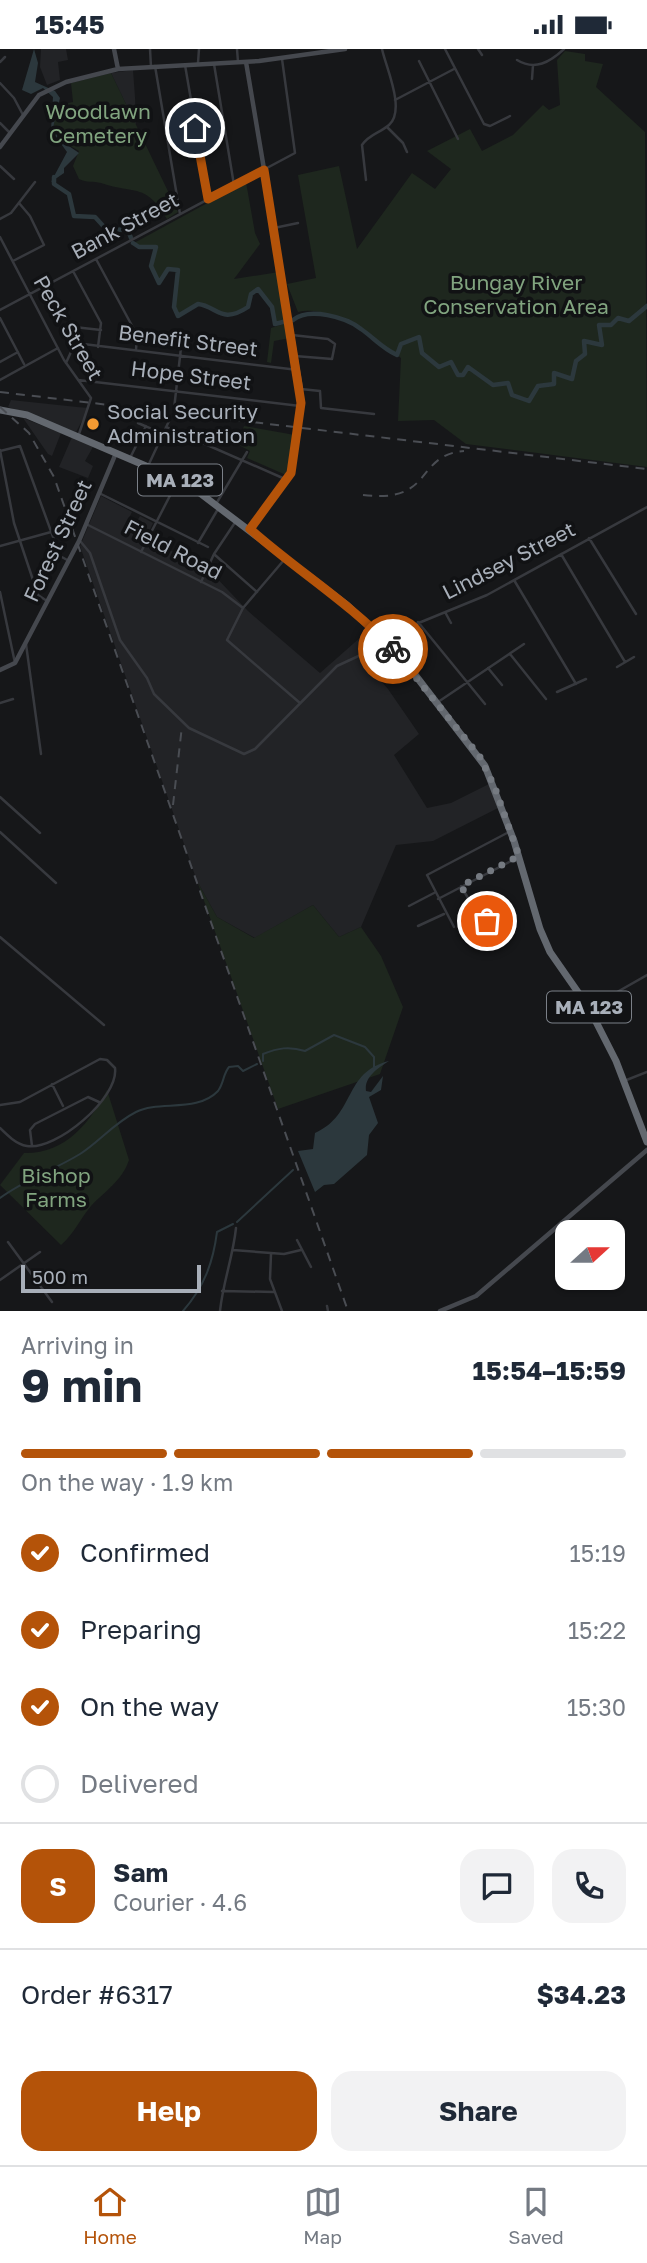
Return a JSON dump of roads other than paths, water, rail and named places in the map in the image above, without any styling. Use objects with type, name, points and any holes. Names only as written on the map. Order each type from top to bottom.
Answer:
[{"type":"highway","name":"MA 123","points":[[0,410],[23,414],[179,479],[250,529],[347,605],[383,638],[438,702],[485,766],[519,856],[540,929],[550,952],[589,1008],[624,1081],[647,1142]]},
{"type":"main road","points":[[114,49],[118,69]]},
{"type":"main road","points":[[0,147],[23,115],[43,92],[52,87],[118,69],[246,62],[345,49]]},
{"type":"main road","points":[[246,62],[301,389],[296,456],[288,480],[250,529]]},
{"type":"main road","name":"Forest Street","points":[[15,663],[79,541],[117,452]]},
{"type":"main road","points":[[0,670],[15,663]]},
{"type":"main road","points":[[440,1311],[476,1296],[647,1150]]},
{"type":"street","points":[[150,49],[180,214]]},
{"type":"street","points":[[198,65],[199,49]]},
{"type":"street","points":[[237,49],[238,62]]},
{"type":"street","points":[[366,180],[362,145],[369,137],[387,127],[395,117],[395,100],[382,49]]},
{"type":"street","points":[[445,49],[486,125],[510,116]]},
{"type":"street","points":[[478,49],[482,55]]},
{"type":"street","points":[[517,60],[533,65],[547,63],[564,49]]},
{"type":"street","points":[[0,62],[5,57]]},
{"type":"street","name":"Bank Street","points":[[0,310],[297,151],[282,58]]},
{"type":"street","points":[[419,61],[458,139]]},
{"type":"street","points":[[214,64],[234,186]]},
{"type":"street","points":[[185,65],[208,199]]},
{"type":"street","points":[[532,79],[533,65]]},
{"type":"street","points":[[395,100],[455,68]]},
{"type":"street","points":[[0,83],[15,99],[19,112],[23,115]]},
{"type":"street","points":[[0,123],[10,134]]},
{"type":"street","points":[[387,127],[403,142],[407,152]]},
{"type":"street","points":[[0,166],[14,179]]},
{"type":"street","points":[[0,219],[11,213],[35,181]]},
{"type":"street","points":[[13,261],[43,244],[30,216],[19,203]]},
{"type":"street","points":[[274,228],[298,223]]},
{"type":"street","name":"Peck Street","points":[[0,237],[66,363],[91,401],[78,436]]},
{"type":"street","points":[[96,258],[137,335],[136,351]]},
{"type":"street","points":[[73,271],[101,323],[98,347]]},
{"type":"street","points":[[0,318],[25,366]]},
{"type":"street","points":[[74,327],[101,330]]},
{"type":"street","points":[[292,335],[328,339],[335,344],[332,359],[295,356]]},
{"type":"street","points":[[174,409],[182,339]]},
{"type":"street","name":"Benefit Street","points":[[66,363],[75,344],[298,370]]},
{"type":"street","points":[[0,380],[58,348]]},
{"type":"street","points":[[0,362],[18,352]]},
{"type":"street","name":"Hope Street","points":[[78,380],[301,406]]},
{"type":"street","points":[[301,389],[320,391],[321,408],[374,414]]},
{"type":"street","points":[[141,487],[169,421]]},
{"type":"street","points":[[138,423],[163,434]]},
{"type":"street","points":[[130,458],[146,426]]},
{"type":"street","points":[[166,427],[288,480]]},
{"type":"street","points":[[48,601],[38,595],[20,542],[0,451],[20,446],[60,557],[69,561]]},
{"type":"street","points":[[198,543],[247,451]]},
{"type":"street","points":[[141,552],[179,479]]},
{"type":"street","points":[[99,493],[208,547]]},
{"type":"street","name":"Lindsey Street","points":[[79,541],[90,553],[120,639],[154,694],[188,727],[239,753],[255,749],[337,666],[365,653],[383,638],[514,580],[647,507]]},
{"type":"street","points":[[201,582],[214,554],[237,520]]},
{"type":"street","name":"Field Road","points":[[86,524],[201,582],[243,608]]},
{"type":"street","points":[[0,546],[51,531]]},
{"type":"street","points":[[589,538],[636,614]]},
{"type":"street","points":[[214,554],[257,592]]},
{"type":"street","points":[[561,554],[625,662]]},
{"type":"street","points":[[285,559],[243,608],[228,643],[300,703]]},
{"type":"street","points":[[514,580],[576,684]]},
{"type":"street","points":[[0,592],[15,663]]},
{"type":"street","points":[[445,612],[451,623]]},
{"type":"street","points":[[418,622],[485,704]]},
{"type":"street","points":[[26,644],[41,754]]},
{"type":"street","points":[[438,702],[524,645]]},
{"type":"street","points":[[510,654],[546,699]]},
{"type":"street","points":[[617,667],[634,657]]},
{"type":"street","points":[[488,668],[502,685]]},
{"type":"street","points":[[557,692],[586,679]]},
{"type":"street","points":[[0,703],[13,699]]},
{"type":"street","points":[[0,797],[40,832]]},
{"type":"street","points":[[454,926],[427,876],[510,831]]},
{"type":"street","points":[[0,832],[56,883]]},
{"type":"street","points":[[438,899],[519,856]]},
{"type":"street","points":[[461,886],[479,917],[487,920]]},
{"type":"street","points":[[409,906],[435,893]]},
{"type":"street","points":[[418,926],[445,913]]},
{"type":"street","points":[[0,937],[104,1025]]},
{"type":"street","points":[[589,1008],[647,975]]},
{"type":"street","points":[[0,1105],[15,1104],[97,1061],[107,1060],[113,1065],[116,1074],[84,1121],[32,1146],[14,1140],[0,1128]]},
{"type":"street","points":[[624,1081],[647,1073]]},
{"type":"street","points":[[52,1084],[64,1108]]},
{"type":"street","points":[[32,1146],[32,1127],[88,1097],[99,1102]]},
{"type":"street","points":[[220,1311],[236,1228]]},
{"type":"street","points":[[297,1240],[311,1267]]},
{"type":"street","points":[[8,1242],[52,1302]]},
{"type":"street","points":[[233,1250],[271,1254],[301,1250]]},
{"type":"street","points":[[0,1280],[26,1265],[40,1252]]},
{"type":"street","points":[[271,1254],[270,1279],[282,1311]]},
{"type":"street","points":[[222,1291],[274,1292]]},
{"type":"waterway","points":[[54,177],[54,184],[69,194],[74,216],[95,217],[106,229],[128,230],[131,238]]},
{"type":"waterway","points":[[133,243],[139,247],[156,247],[151,266],[159,283],[168,269],[178,270],[174,307],[178,316],[198,304],[225,314],[239,312],[248,307],[251,294],[258,289],[272,307],[275,324],[287,321]]},
{"type":"waterway","points":[[293,320],[308,314],[337,317],[366,332],[397,355],[401,344],[419,337],[422,353],[439,367],[451,362],[458,375],[463,375],[468,367],[493,385],[508,383],[512,395],[529,401],[538,386],[554,384],[554,373],[572,379],[576,361],[585,354],[584,341],[602,345],[599,325],[611,325],[618,318],[629,321],[647,306]]},
{"type":"waterway","points":[[263,1061],[263,1054],[268,1052],[289,1048],[305,1051],[334,1035],[365,1047],[374,1057],[374,1067]]},
{"type":"waterway","points":[[0,1198],[80,1154],[136,1112],[200,1102],[218,1091],[229,1067],[238,1066],[243,1071],[257,1064]]},
{"type":"waterway","points":[[237,1222],[293,1170]]},
{"type":"waterway","points":[[183,1311],[197,1293],[206,1274],[217,1232],[233,1224]]},
{"type":"railway","points":[[0,392],[647,469]]},
{"type":"railway","points":[[0,407],[29,433],[54,477],[348,1311]]},
{"type":"railway","points":[[363,495],[386,496],[402,492],[413,486],[437,461],[448,454],[464,451]]},
{"type":"railway","points":[[173,805],[182,726]]},
{"type":"place","name":"Social Security Administration","points":[[93,424]]},
{"type":"park label","name":"Woodlawn Cemetery","points":[[98,124]]},
{"type":"park label","name":"Bungay River Conservation Area","points":[[516,295]]},
{"type":"park label","name":"Bishop Farms","points":[[56,1188]]}]
